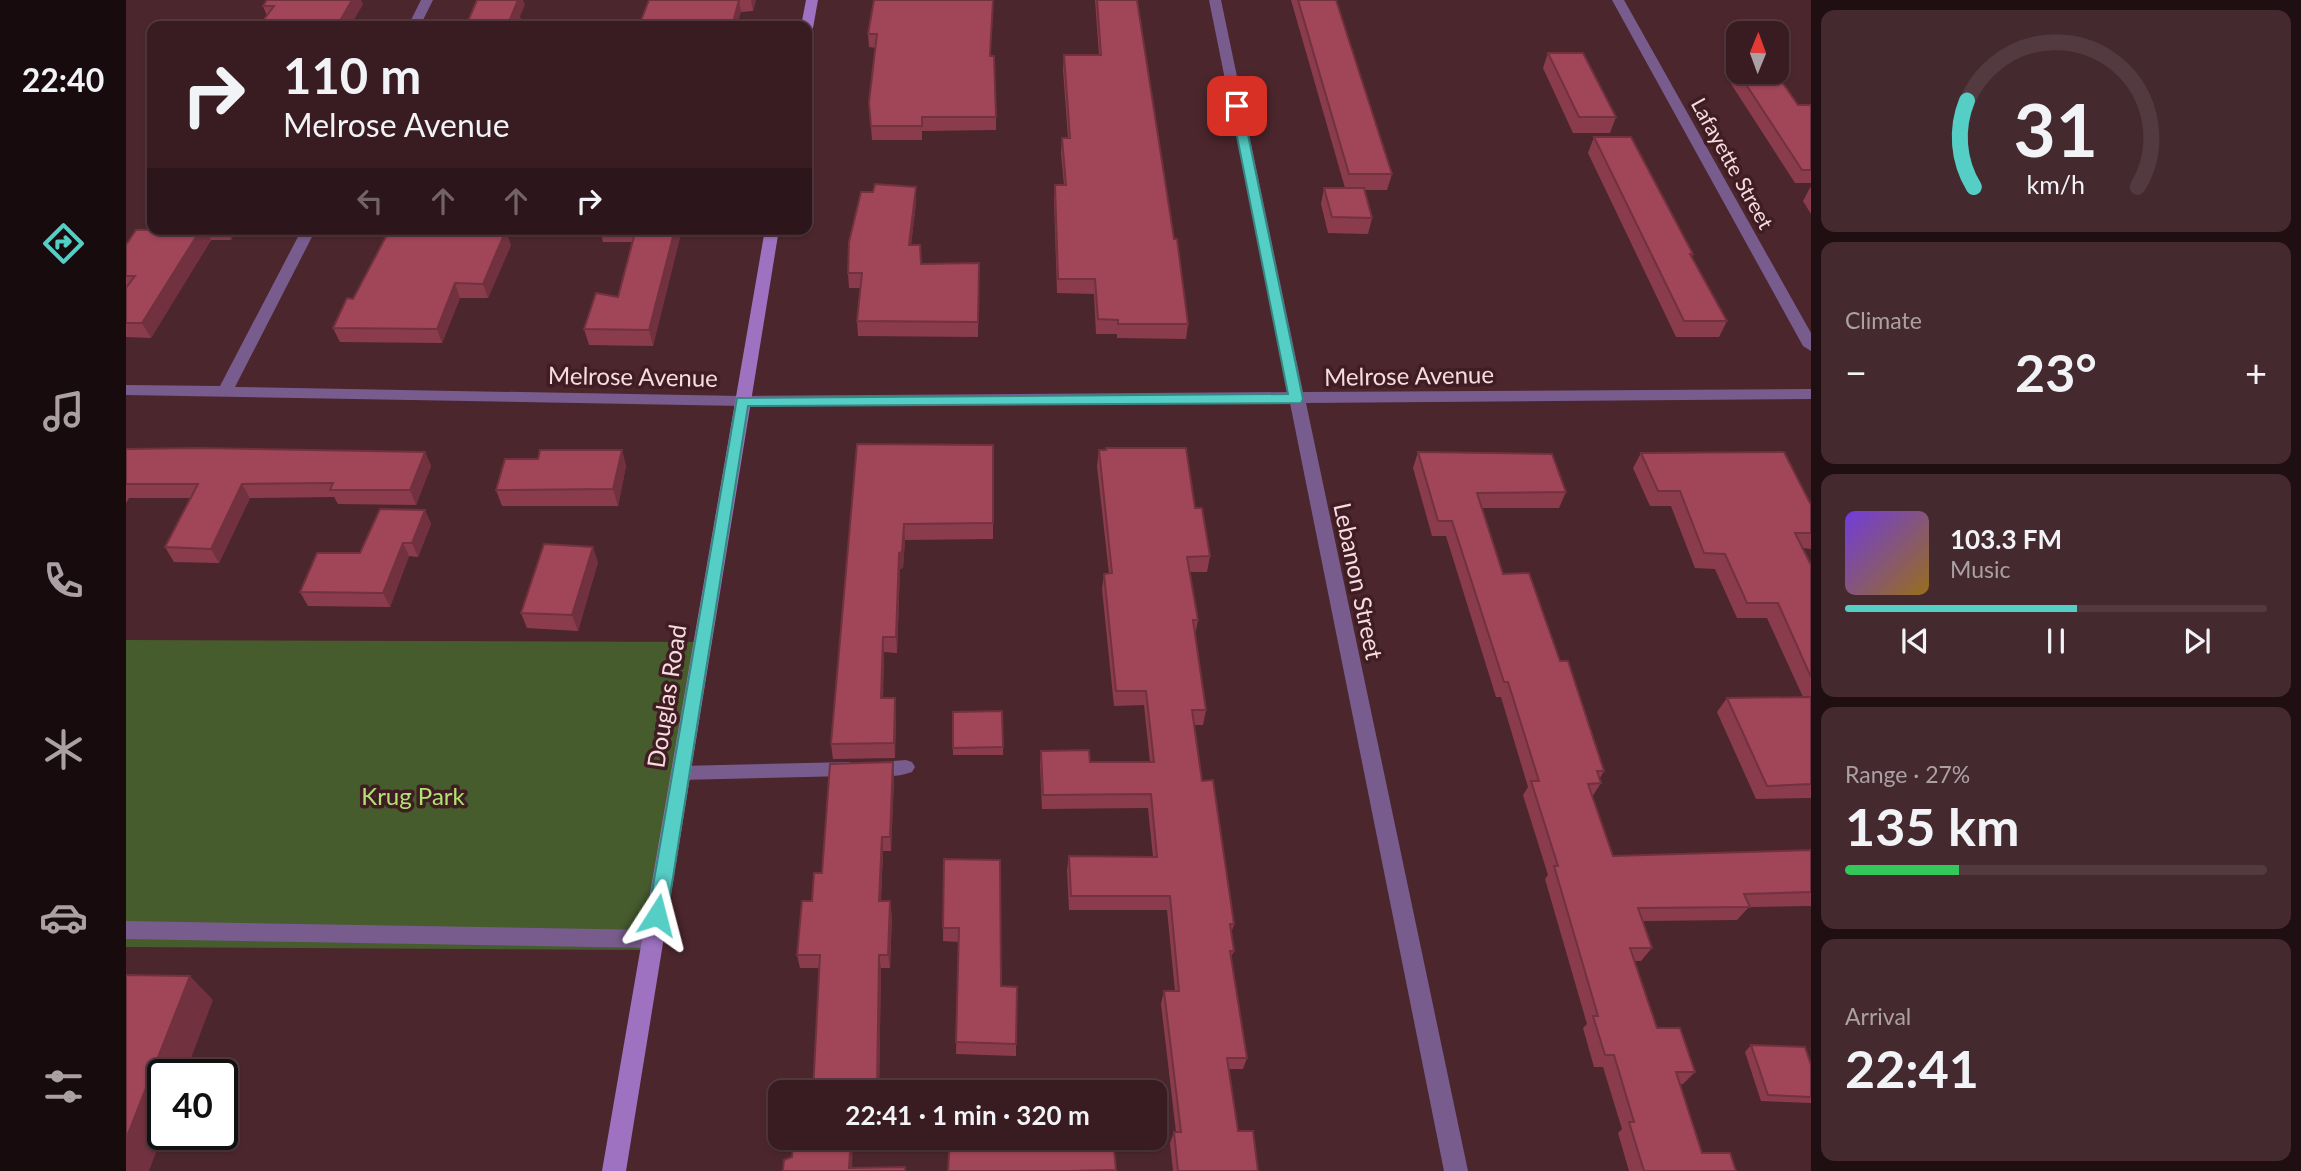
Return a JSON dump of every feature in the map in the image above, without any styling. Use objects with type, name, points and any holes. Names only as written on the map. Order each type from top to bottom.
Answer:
[{"type":"street","points":[[416,21],[427,0]]},
{"type":"street","points":[[808,21],[812,0]]},
{"type":"street","name":"Lebanon Street","points":[[1215,0],[1456,1171]]},
{"type":"street","name":"Lafayette Street","points":[[1618,0],[1811,346]]},
{"type":"street","points":[[226,390],[306,235]]},
{"type":"street","name":"Douglas Road","points":[[614,1171],[771,235]]},
{"type":"street","name":"Melrose Avenue","points":[[126,390],[742,401],[1811,394]]},
{"type":"lane","points":[[680,773],[906,767]]},
{"type":"lane","points":[[126,930],[653,939]]},
{"type":"green space","name":"Krug Park","points":[[126,640],[699,642],[649,950],[126,947]]},
{"type":"building","points":[[267,0],[352,0],[340,21],[263,21],[274,6],[263,6]]},
{"type":"building","points":[[477,0],[518,0],[510,19],[520,19],[519,21],[468,21]]},
{"type":"building","points":[[649,0],[739,0],[733,21],[641,21]]},
{"type":"building","points":[[874,0],[993,0],[990,56],[994,56],[996,117],[922,117],[922,126],[871,126],[869,102],[877,34],[868,34]]},
{"type":"building","points":[[1097,0],[1137,0],[1174,239],[1177,239],[1188,324],[1118,324],[1118,320],[1098,319],[1095,279],[1058,279],[1055,185],[1066,185],[1062,138],[1070,138],[1064,55],[1101,55]]},
{"type":"building","points":[[1298,0],[1336,0],[1392,174],[1349,174]]},
{"type":"building","points":[[1548,53],[1583,53],[1616,117],[1579,117]]},
{"type":"building","points":[[1746,84],[1783,84],[1798,105],[1811,105],[1811,170],[1802,170]]},
{"type":"building","points":[[1594,137],[1631,137],[1727,321],[1684,321]]},
{"type":"building","points":[[875,184],[916,187],[909,245],[920,245],[921,264],[979,263],[978,322],[857,321],[862,273],[848,273],[849,242],[861,192],[873,192]]},
{"type":"building","points":[[1324,188],[1364,188],[1372,218],[1332,217]]},
{"type":"building","points":[[136,230],[147,230],[147,235],[197,235],[142,323],[126,323],[126,288],[135,276],[126,276],[126,245]]},
{"type":"building","points":[[387,235],[504,235],[483,284],[455,283],[437,329],[333,328],[347,298],[353,299]]},
{"type":"building","points":[[634,235],[673,235],[649,330],[584,329],[596,293],[618,297]]},
{"type":"building","points":[[857,444],[993,445],[993,523],[904,524],[902,552],[899,553],[896,637],[883,637],[881,698],[895,698],[894,743],[831,744]]},
{"type":"building","points":[[1186,448],[1195,508],[1202,508],[1210,556],[1187,557],[1198,620],[1193,620],[1206,710],[1192,710],[1202,781],[1213,780],[1234,924],[1230,924],[1234,951],[1230,951],[1247,1058],[1227,1058],[1238,1131],[1253,1131],[1258,1171],[1178,1171],[1174,1132],[1181,1132],[1164,991],[1179,991],[1170,896],[1071,896],[1069,856],[1157,857],[1151,794],[1043,795],[1041,751],[1089,750],[1090,762],[1154,762],[1146,691],[1116,691],[1104,574],[1112,573],[1099,450]]},
{"type":"building","points":[[126,449],[425,452],[410,490],[330,490],[333,483],[242,484],[211,549],[165,547],[198,484],[126,484]]},
{"type":"building","points":[[540,450],[622,450],[613,489],[496,490],[505,459],[538,459]]},
{"type":"building","points":[[1418,452],[1552,454],[1566,492],[1477,493],[1503,574],[1529,573],[1560,661],[1568,661],[1604,771],[1597,771],[1601,783],[1588,784],[1613,856],[1811,850],[1811,892],[1744,894],[1750,907],[1638,908],[1652,948],[1630,948],[1657,1028],[1680,1028],[1695,1072],[1676,1072],[1702,1153],[1730,1153],[1736,1171],[1644,1171],[1629,1122],[1634,1122],[1614,1055],[1605,1055],[1593,1016],[1598,1016],[1554,866],[1558,866],[1531,781],[1539,781],[1508,682],[1504,682],[1452,521],[1438,521]]},
{"type":"building","points":[[1784,452],[1811,505],[1811,533],[1795,533],[1811,565],[1811,677],[1778,603],[1747,603],[1725,554],[1704,553],[1680,491],[1658,491],[1641,453]]},
{"type":"building","points":[[380,509],[425,510],[412,543],[403,543],[383,593],[300,592],[317,553],[360,553]]},
{"type":"building","points":[[544,544],[593,547],[572,615],[521,613]]},
{"type":"building","points":[[1811,697],[1811,784],[1767,786],[1727,698]]},
{"type":"building","points":[[1002,711],[1003,747],[953,748],[953,712]]},
{"type":"building","points":[[893,762],[890,837],[882,837],[879,901],[890,901],[888,955],[879,955],[877,1080],[814,1080],[820,955],[797,955],[802,901],[812,901],[814,873],[822,873],[830,764]]},
{"type":"building","points":[[944,859],[1000,860],[1001,986],[1017,987],[1016,1044],[956,1042],[959,928],[943,928]]},
{"type":"building","points":[[126,975],[190,976],[157,1059],[147,1059],[147,1086],[126,1139]]},
{"type":"building","points":[[1751,1045],[1805,1047],[1811,1065],[1811,1097],[1768,1095]]},
{"type":"building","points":[[793,1150],[850,1150],[849,1168],[905,1167],[905,1171],[783,1171],[784,1160],[792,1157]]},
{"type":"building","points":[[949,1150],[1114,1150],[1116,1170],[1069,1171],[948,1171]]},
{"type":"route","points":[[657,915],[742,401],[1296,399],[1237,106]]}]
